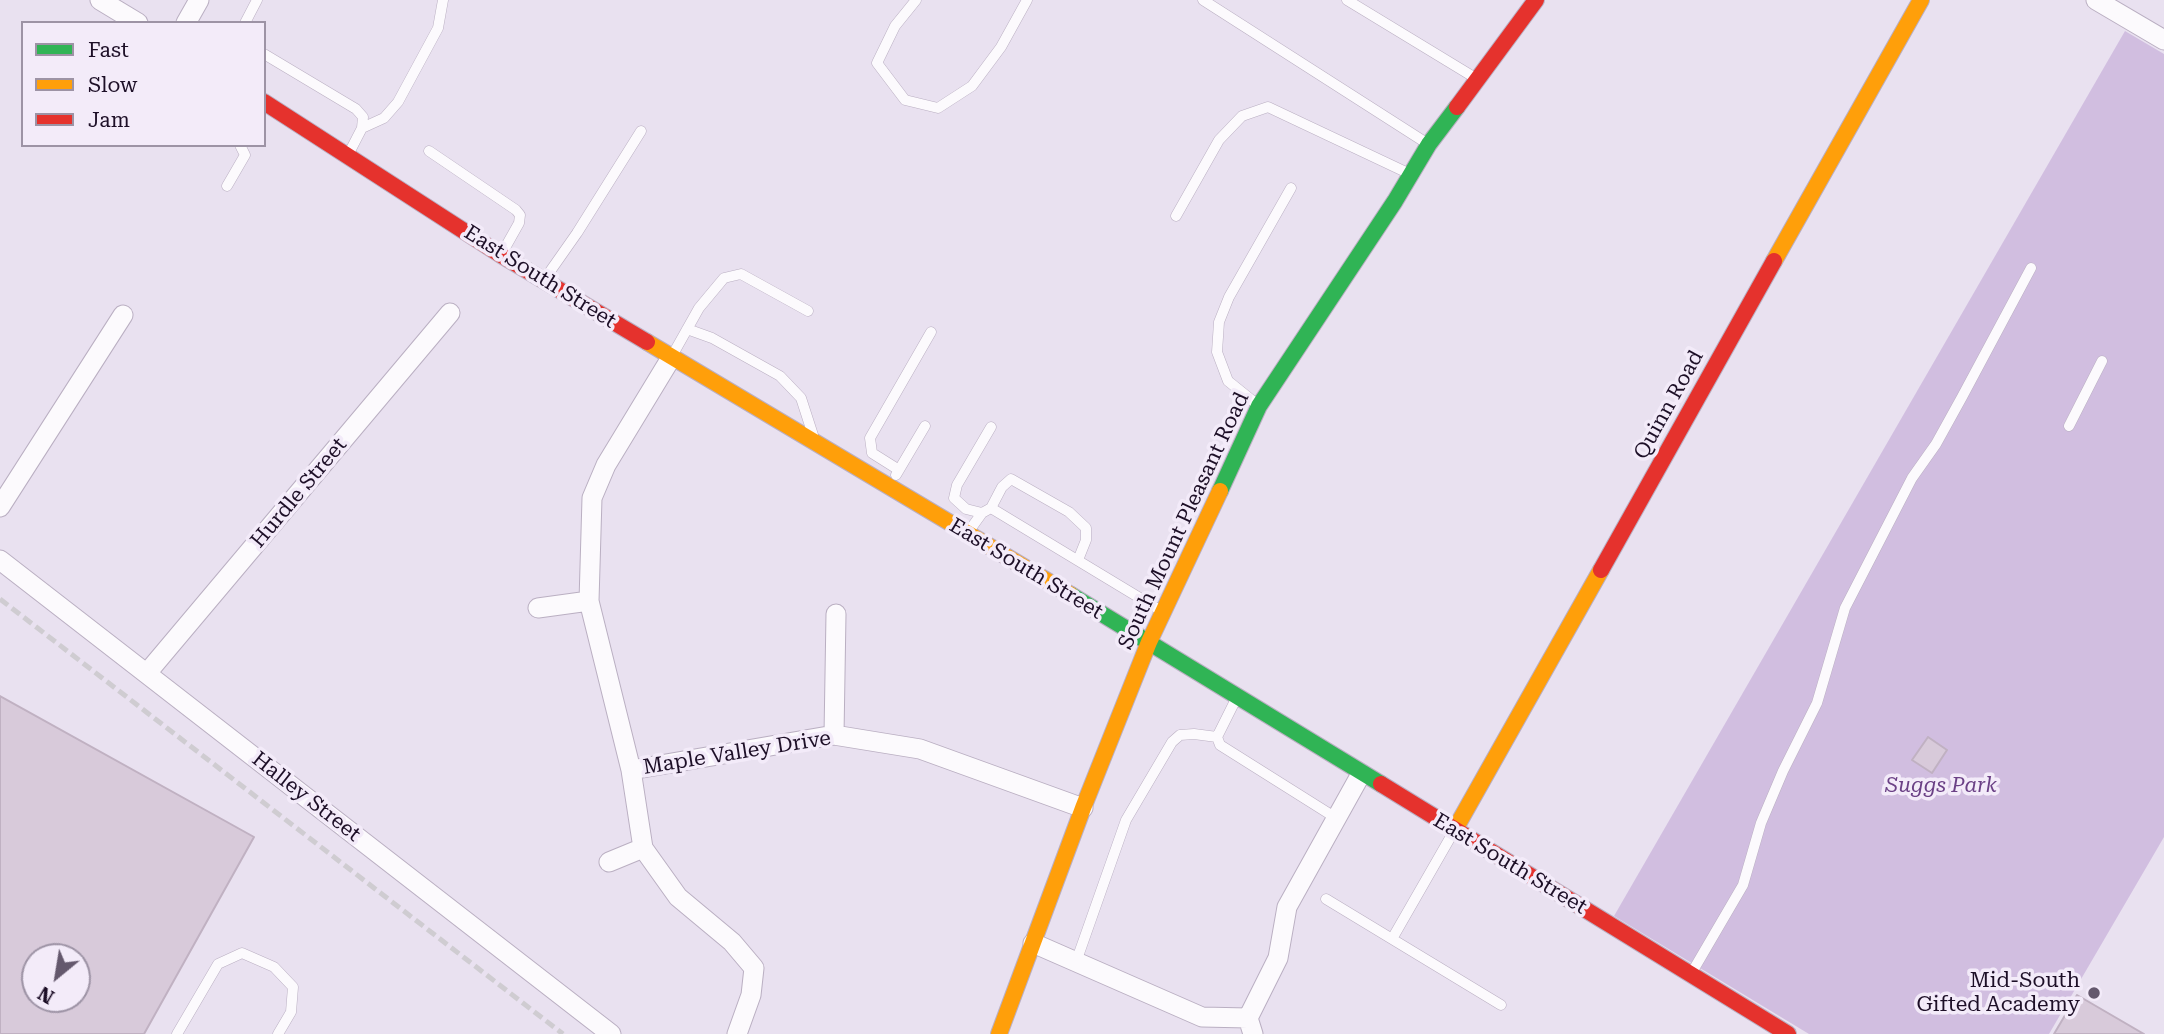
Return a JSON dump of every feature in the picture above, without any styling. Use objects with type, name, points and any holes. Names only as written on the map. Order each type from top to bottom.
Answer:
[{"type":"street","points":[[100,0],[135,21]]},
{"type":"street","points":[[187,21],[199,0]]},
{"type":"street","name":"South Mount Pleasant Road","points":[[999,1034],[1083,808],[1149,642],[1259,406],[1429,144],[1536,0]]},
{"type":"street","name":"Quinn Road","points":[[1454,831],[1921,0]]},
{"type":"street","points":[[2096,0],[2164,40]]},
{"type":"street","name":"East South Street","points":[[266,103],[501,255],[1149,642],[1788,1034]]},
{"type":"street","name":"Hurdle Street","points":[[147,673],[450,313]]},
{"type":"street","points":[[0,507],[123,315]]},
{"type":"street","points":[[671,358],[606,465],[592,498],[589,601],[631,770],[643,848],[678,897],[732,942],[754,968],[751,995],[737,1034]]},
{"type":"street","name":"Halley Street","points":[[0,561],[611,1034]]},
{"type":"street","points":[[538,608],[589,601]]},
{"type":"street","points":[[834,735],[836,614]]},
{"type":"street","name":"Maple Valley Drive","points":[[631,770],[834,735],[919,749],[1083,808]]},
{"type":"street","points":[[1033,943],[1202,1017],[1251,1026],[1278,958],[1287,907],[1361,774]]},
{"type":"street","points":[[609,862],[643,848]]},
{"type":"lane","points":[[246,21],[257,0]]},
{"type":"lane","points":[[362,128],[384,118],[398,102],[438,28],[443,0]]},
{"type":"lane","points":[[916,0],[895,26],[877,63],[905,100],[938,108],[972,86],[1001,47],[1027,0]]},
{"type":"lane","points":[[1202,0],[1429,144]]},
{"type":"lane","points":[[1348,0],[1478,79]]},
{"type":"lane","points":[[266,55],[356,109],[363,117],[362,128],[347,156]]},
{"type":"lane","points":[[1176,216],[1219,141],[1242,116],[1268,107],[1411,174]]},
{"type":"lane","points":[[544,280],[641,131]]},
{"type":"lane","points":[[227,186],[245,155],[241,147]]},
{"type":"lane","points":[[429,151],[516,209],[520,215],[519,223],[501,255]]},
{"type":"lane","points":[[1259,406],[1228,381],[1217,352],[1219,322],[1228,297],[1291,188]]},
{"type":"lane","points":[[1691,974],[1743,885],[1761,823],[1817,703],[1845,608],[1912,478],[1936,444],[2031,268]]},
{"type":"lane","points":[[671,358],[699,308],[723,278],[741,274],[808,312]]},
{"type":"lane","points":[[687,329],[712,338],[780,376],[801,398],[814,442]]},
{"type":"lane","points":[[899,470],[872,453],[870,438],[931,332]]},
{"type":"lane","points":[[2069,426],[2102,360]]},
{"type":"lane","points":[[889,487],[925,426]]},
{"type":"lane","points":[[991,427],[957,485],[954,498],[966,509],[987,510],[1078,560],[1163,612]]},
{"type":"lane","points":[[968,534],[1002,487],[1012,479],[1069,512],[1086,528],[1086,540],[1078,560]]},
{"type":"lane","points":[[1237,697],[1217,737],[1220,745],[1336,818]]},
{"type":"lane","points":[[1076,962],[1126,820],[1172,742],[1180,735],[1217,737]]},
{"type":"lane","points":[[1392,939],[1454,831]]},
{"type":"lane","points":[[1326,899],[1501,1005]]},
{"type":"lane","points":[[177,1034],[218,964],[242,953],[274,967],[293,987],[291,1012],[278,1034]]},
{"type":"green space","name":"Suggs Park","points":[[2125,31],[2164,54],[2164,837],[2049,1034],[1809,1034],[1614,916]]},
{"type":"building","points":[[0,696],[254,837],[144,1034],[0,1034]]},
{"type":"building","points":[[1928,737],[1947,750],[1932,773],[1912,760]]},
{"type":"building","points":[[2077,995],[2144,1034],[2054,1034]]},
{"type":"railway","points":[[0,599],[563,1034]]},
{"type":"traffic: fast","points":[[1220,491],[1259,406],[1395,201],[1429,144],[1457,107]]},
{"type":"traffic: fast","points":[[1071,595],[1381,784]]},
{"type":"traffic: slow","points":[[1774,261],[1921,0]]},
{"type":"traffic: slow","points":[[647,342],[1071,595]]},
{"type":"traffic: slow","points":[[999,1034],[1083,808],[1149,642],[1220,491]]},
{"type":"traffic: slow","points":[[1454,831],[1601,570]]},
{"type":"traffic: jam","points":[[1457,107],[1536,0]]},
{"type":"traffic: jam","points":[[266,103],[501,255],[647,342]]},
{"type":"traffic: jam","points":[[1601,570],[1774,261]]},
{"type":"traffic: jam","points":[[1381,784],[1788,1034]]},
{"type":"place","name":"Mid-South Gifted Academy","points":[[2094,993]]}]
